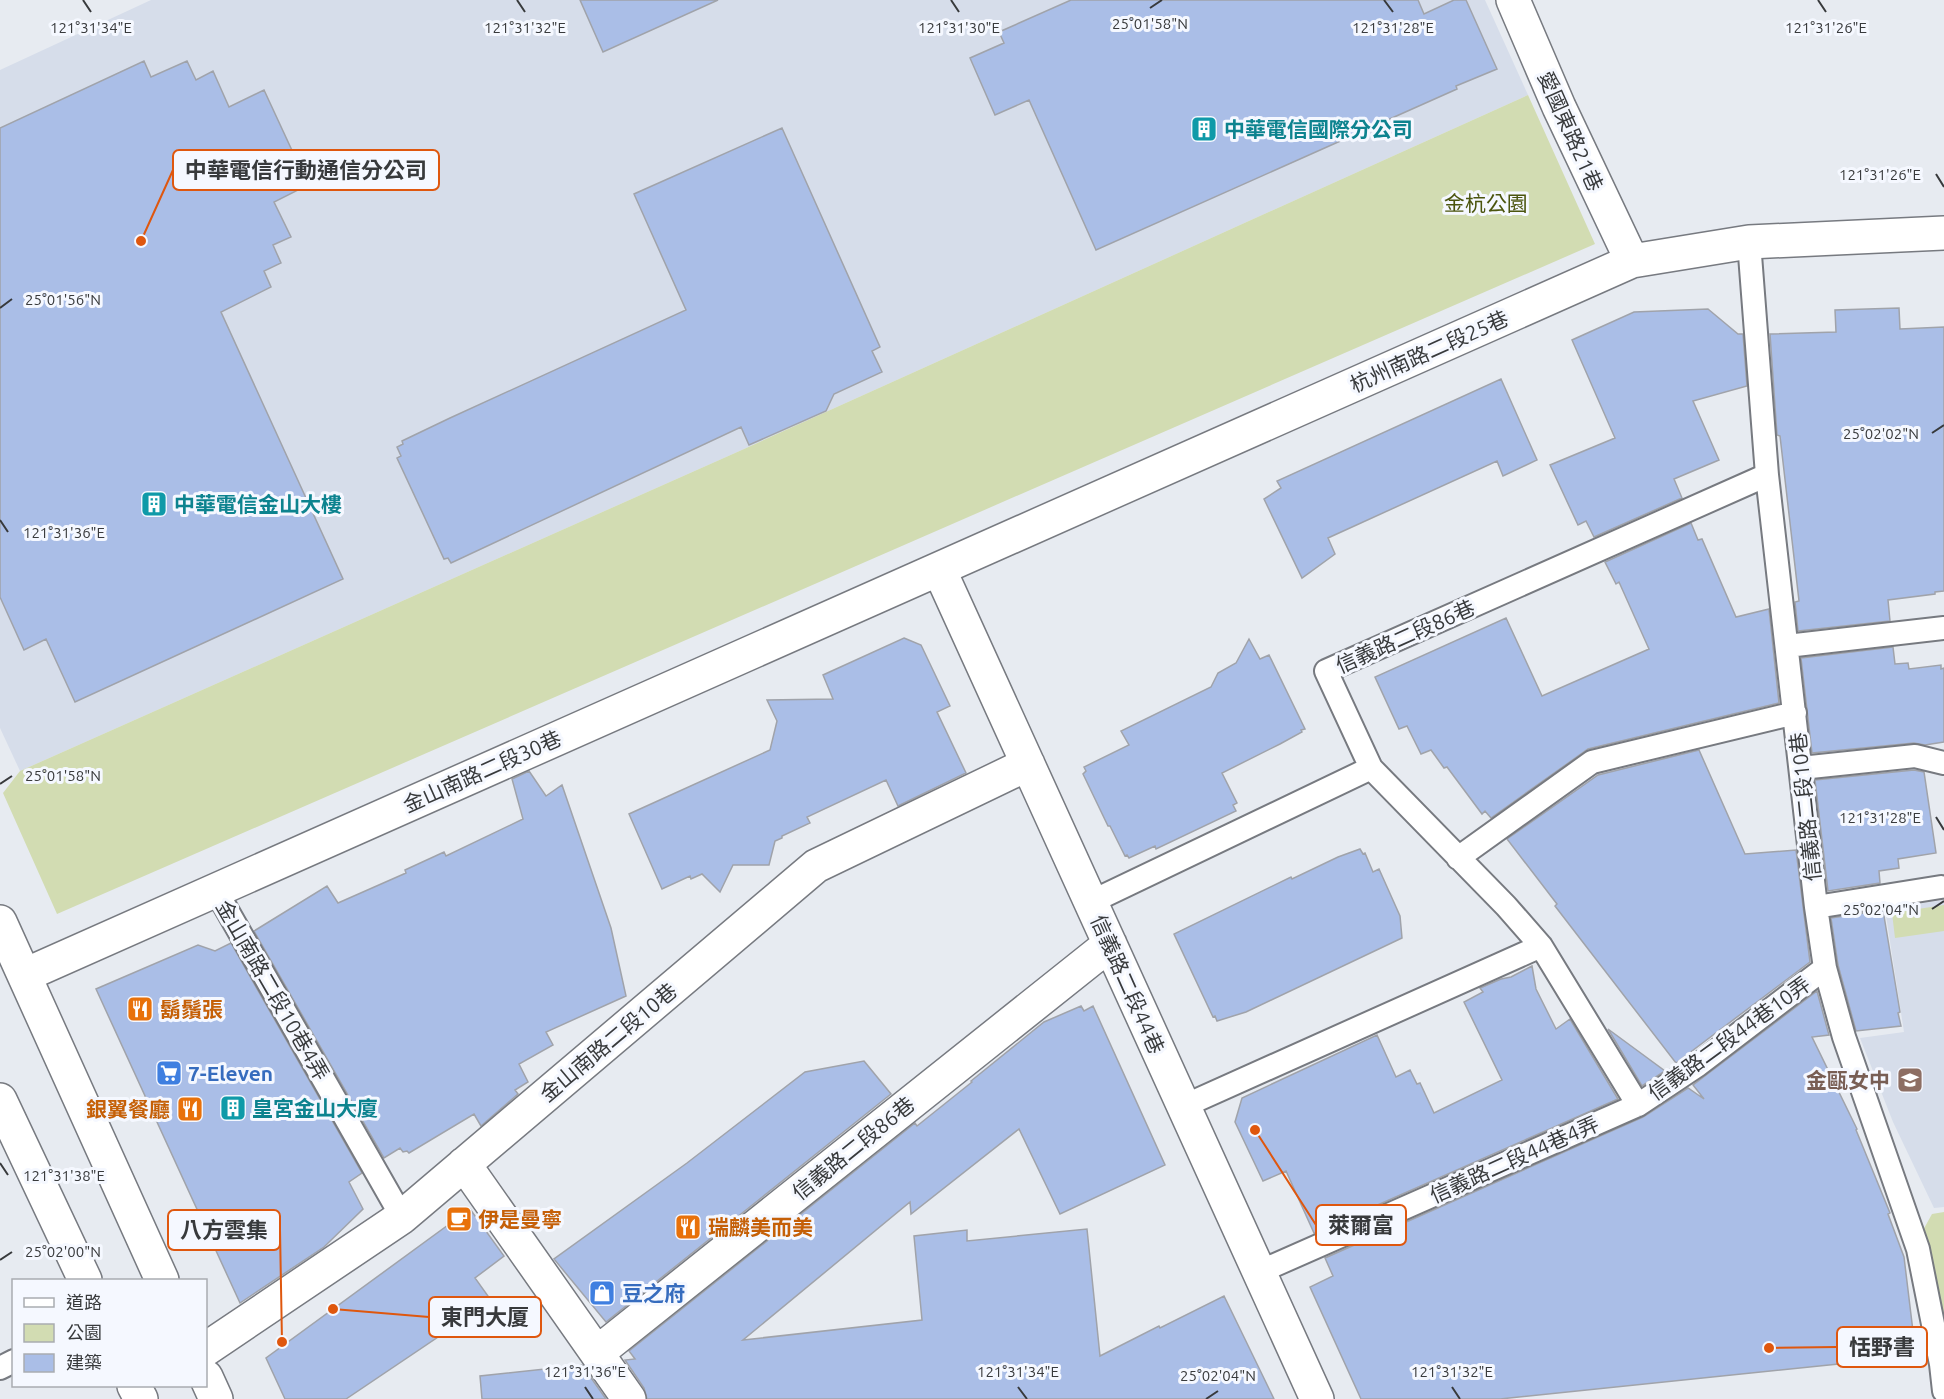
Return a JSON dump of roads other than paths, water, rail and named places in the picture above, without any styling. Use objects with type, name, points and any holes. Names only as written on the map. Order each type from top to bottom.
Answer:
[{"type":"street","name":"愛國東路21巷","points":[[1513,0],[1558,107],[1632,261]]},
{"type":"street","name":"杭州南路二段25巷","points":[[939,569],[1632,261],[1749,242],[1944,233]]},
{"type":"street","name":"信義路二段44巷","points":[[939,569],[1317,1399]]},
{"type":"street","name":"金山南路二段30巷","points":[[25,975],[939,569]]},
{"type":"street","name":"金山南路二段10巷","points":[[207,1348],[402,1217],[816,866],[1028,764]]},
{"type":"street","points":[[0,922],[161,1279]]},
{"type":"street","name":"信義路二段86巷","points":[[597,1353],[1110,944]]},
{"type":"street","points":[[0,1100],[84,1279]]},
{"type":"street","points":[[464,1164],[629,1399]]},
{"type":"street","points":[[207,1379],[216,1399]]},
{"type":"lane","name":"信義路二段10巷","points":[[1749,242],[1767,475],[1816,908],[1825,968],[1844,1037],[1918,1249],[1941,1364],[1944,1391]]},
{"type":"lane","name":"信義路二段86巷","points":[[1371,768],[1326,671],[1767,475]]},
{"type":"lane","points":[[1787,646],[1944,628]]},
{"type":"lane","points":[[1458,858],[1592,762],[1795,713]]},
{"type":"lane","points":[[1801,768],[1915,756],[1944,762]]},
{"type":"lane","points":[[1091,902],[1371,768]]},
{"type":"lane","name":"信義路二段44巷10弄","points":[[1371,768],[1506,906],[1540,946],[1638,1105],[1698,1065],[1825,968]]},
{"type":"lane","points":[[1816,908],[1941,887]]},
{"type":"lane","name":"金山南路二段10巷4弄","points":[[215,889],[402,1217]]},
{"type":"lane","points":[[1184,1106],[1540,946]]},
{"type":"lane","name":"信義路二段44巷4弄","points":[[1259,1272],[1638,1105]]},
{"type":"place","name":"中華電信國際分公司","points":[[1204,129]]},
{"type":"place","name":"中華電信行動通信分公司","points":[[141,241]]},
{"type":"place","name":"中華電信金山大樓","points":[[154,504]]},
{"type":"place","name":"鬍鬚張","points":[[140,1009]]},
{"type":"place","name":"7-Eleven","points":[[169,1073]]},
{"type":"place","name":"金甌女中","points":[[1910,1080]]},
{"type":"place","name":"皇宮金山大廈","points":[[233,1108]]},
{"type":"place","name":"銀翼餐廳","points":[[190,1109]]},
{"type":"place","name":"萊爾富","points":[[1255,1130]]},
{"type":"place","name":"伊是曼寧","points":[[459,1219]]},
{"type":"place","name":"瑞麟美而美","points":[[688,1227]]},
{"type":"place","name":"豆之府","points":[[602,1293]]},
{"type":"place","name":"東門大厦","points":[[333,1309]]},
{"type":"place","name":"八方雲集","points":[[282,1342]]},
{"type":"place","name":"恬野書","points":[[1769,1348]]},
{"type":"park label","name":"金杭公園","points":[[1486,203]]}]
